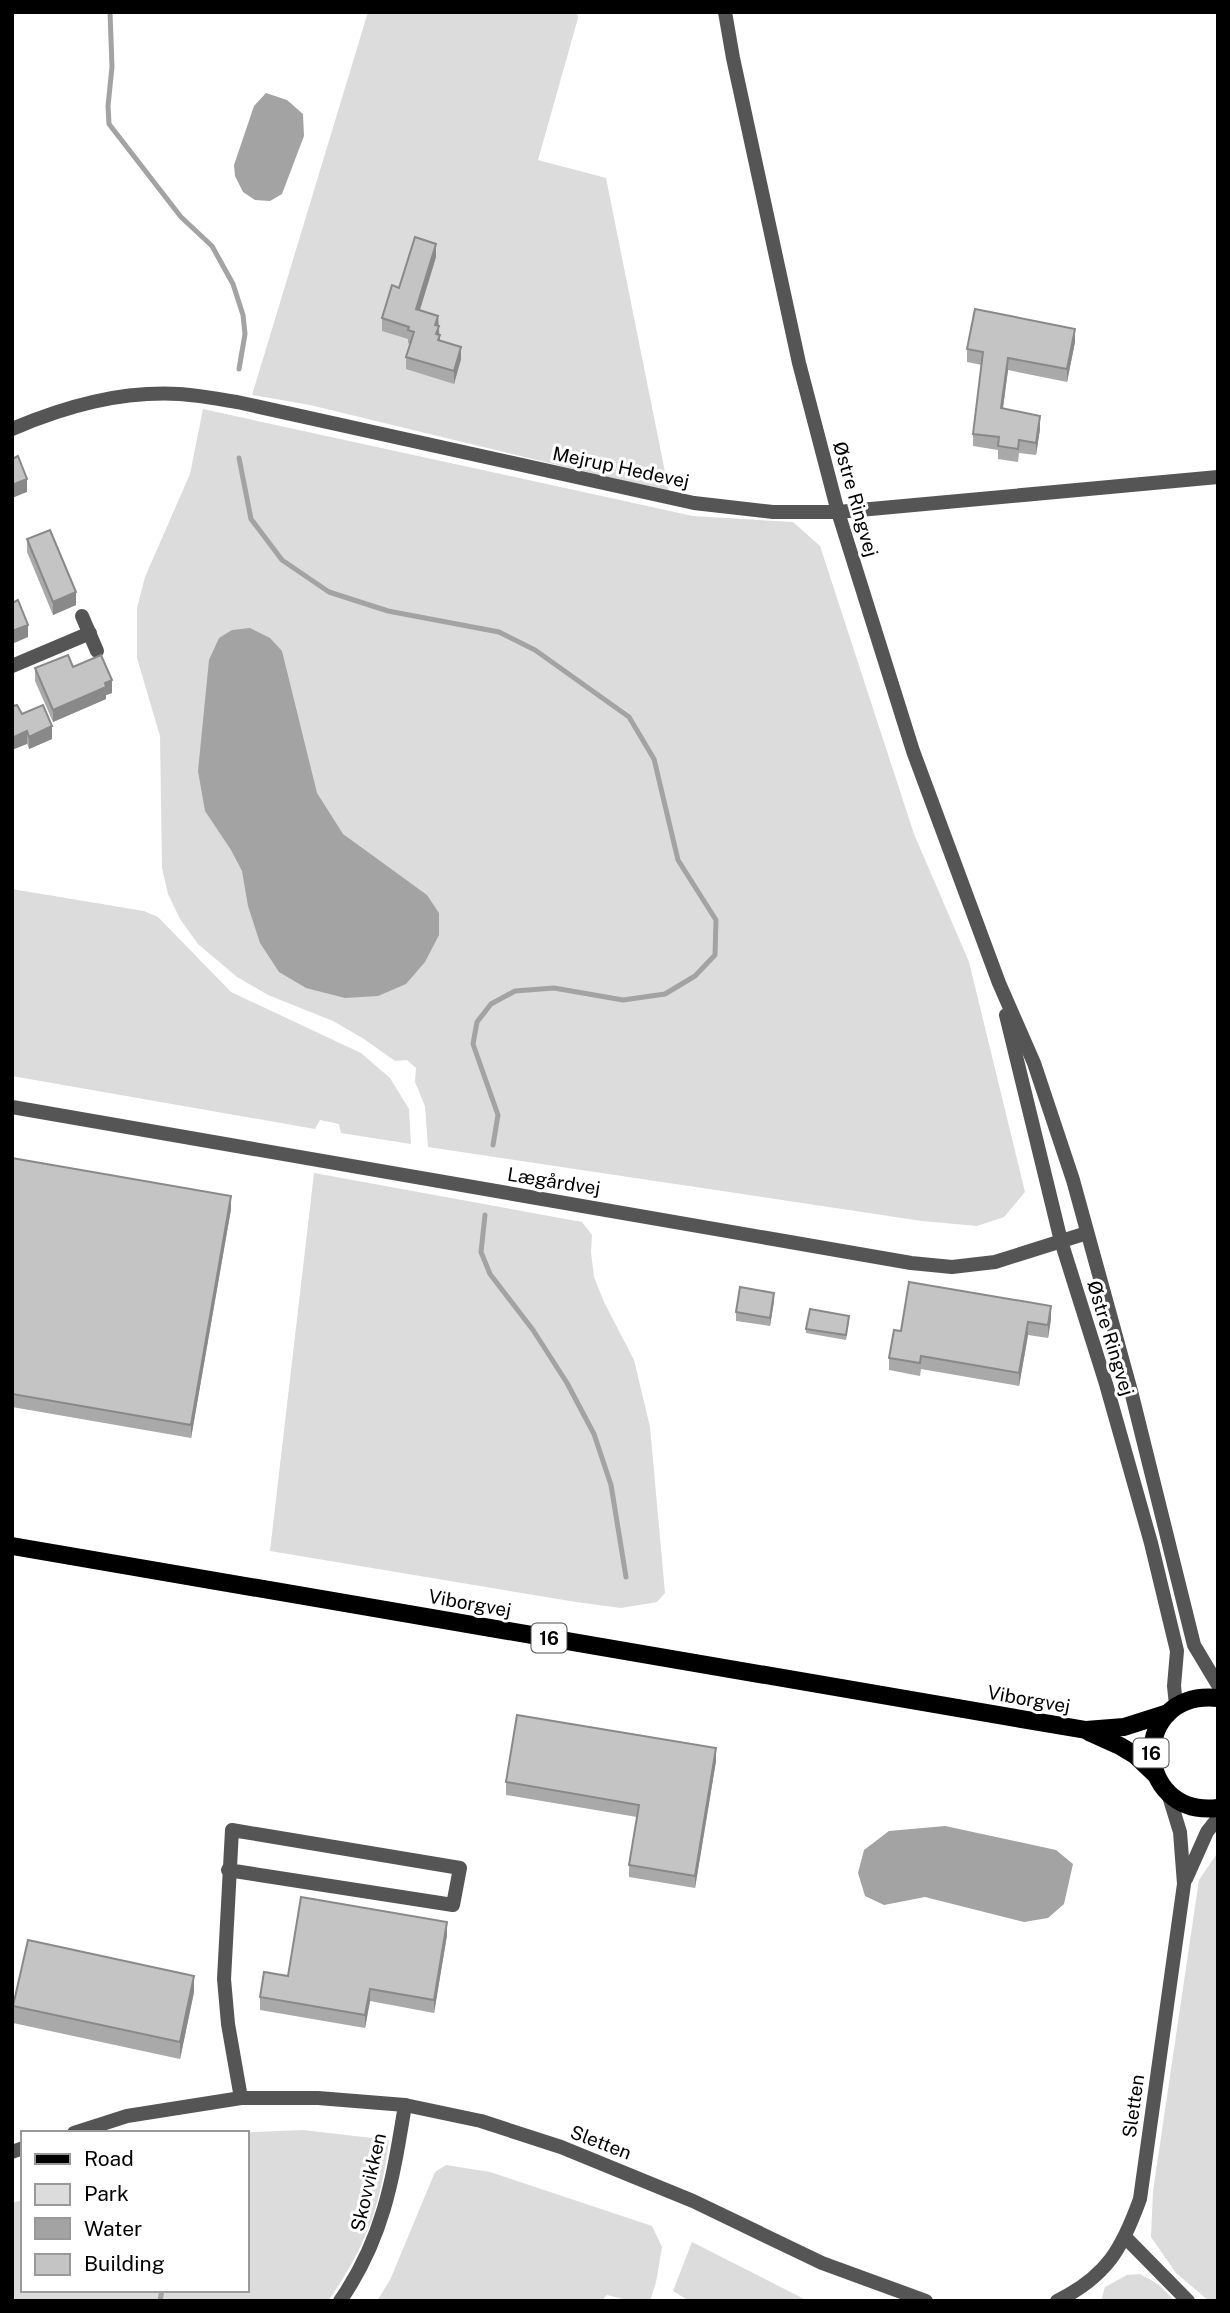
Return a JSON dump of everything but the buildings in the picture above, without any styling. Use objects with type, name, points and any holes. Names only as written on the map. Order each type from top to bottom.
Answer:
[{"type":"main road","name":"Viborgvej","points":[[12,1546],[1086,1730],[1124,1727],[1172,1709]]},
{"type":"main road","name":"16","points":[[1218,1698],[1197,1698],[1172,1709],[1161,1721],[1153,1742],[1152,1764],[1168,1793],[1176,1800],[1197,1808],[1218,1808]]},
{"type":"main road","name":"Viborgvej","points":[[1086,1730],[1135,1755],[1156,1774]]},
{"type":"street","name":"Østre Ringvej","points":[[725,12],[796,349],[838,512],[913,751],[999,983],[1034,1063],[1073,1180],[1134,1405],[1194,1645],[1218,1685]]},
{"type":"street","name":"Mejrup Hedevej","points":[[19,426],[77,405],[113,397],[179,394],[251,405],[694,503],[773,512],[838,512],[1218,477]]},
{"type":"street","points":[[82,616],[97,650]]},
{"type":"street","points":[[12,666],[90,633]]},
{"type":"street","name":"Østre Ringvej","points":[[999,983],[1061,1241],[1106,1384],[1151,1543],[1177,1651],[1172,1709]]},
{"type":"street","name":"Lægårdvej","points":[[12,1107],[911,1263],[952,1267],[995,1262],[1087,1233]]},
{"type":"street","name":"Sletten","points":[[1057,2301],[1076,2297],[1104,2270],[1126,2238],[1140,2199],[1184,1884],[1180,1832],[1168,1793]]},
{"type":"street","name":"Sletten","points":[[1184,1884],[1207,1832],[1218,1818]]},
{"type":"street","points":[[228,1870],[453,1905],[460,1868],[232,1830],[228,1870],[224,1979],[228,2024],[241,2098]]},
{"type":"street","name":"Sletten","points":[[80,2131],[127,2116],[241,2098],[318,2098],[405,2105],[481,2122],[561,2147],[694,2201],[822,2263],[926,2301]]},
{"type":"street","name":"Skovvikken","points":[[340,2301],[358,2275],[379,2230],[405,2105]]},
{"type":"street","points":[[1126,2238],[1188,2301]]},
{"type":"green space","points":[[368,12],[577,12],[578,18],[538,160],[606,178],[669,492],[310,405],[252,395]]},
{"type":"green space","points":[[203,409],[693,516],[793,522],[820,546],[914,834],[969,962],[1025,1192],[1004,1217],[977,1226],[922,1221],[428,1147],[425,1106],[415,1082],[416,1068],[407,1060],[395,1061],[333,1021],[268,995],[237,977],[198,944],[180,919],[168,894],[162,868],[160,736],[137,658],[137,608],[145,577],[190,474]]},
{"type":"green space","points":[[12,889],[144,911],[158,917],[231,992],[361,1053],[390,1078],[409,1109],[411,1144],[341,1133],[339,1124],[320,1120],[315,1129],[12,1076]]},
{"type":"green space","points":[[314,1173],[582,1222],[592,1235],[594,1277],[634,1360],[650,1427],[665,1593],[657,1602],[621,1608],[270,1551]]},
{"type":"green space","points":[[1218,1852],[1218,2301],[1209,2301],[1176,2273],[1151,2237],[1153,2191],[1199,1880]]},
{"type":"green space","points":[[303,2130],[389,2140],[370,2225],[352,2262],[328,2301],[12,2301],[12,2203],[21,2201],[21,2292],[248,2292],[248,2132]]},
{"type":"green space","points":[[446,2165],[490,2172],[652,2226],[662,2247],[650,2301],[631,2301],[607,2295],[601,2301],[377,2301],[390,2280],[435,2172]]},
{"type":"green space","points":[[692,2242],[808,2301],[689,2301],[673,2291]]},
{"type":"green space","points":[[1140,2274],[1158,2284],[1175,2301],[1101,2301],[1105,2287],[1127,2275]]},
{"type":"water","points":[[266,93],[287,100],[303,114],[304,136],[282,194],[270,201],[255,200],[243,192],[235,176],[234,165],[254,106]]},
{"type":"water","points":[[250,628],[270,638],[282,651],[317,793],[343,834],[427,895],[439,913],[439,935],[425,962],[406,984],[378,996],[345,998],[306,988],[279,972],[260,943],[248,906],[242,871],[205,811],[198,771],[209,660],[219,638],[232,630]]},
{"type":"water","points":[[945,1826],[1056,1850],[1073,1864],[1064,1904],[1048,1918],[1024,1922],[925,1897],[884,1905],[865,1896],[858,1873],[864,1850],[889,1831]]},
{"type":"waterway","points":[[110,12],[112,67],[109,124],[181,217],[212,246],[233,284],[243,315],[245,334],[239,369]]},
{"type":"waterway","points":[[239,458],[251,519],[282,560],[329,592],[388,611],[499,632],[535,650],[629,717],[654,759],[678,860],[716,920],[715,955],[695,976],[665,994],[623,1000],[554,988],[515,991],[491,1004],[477,1022],[473,1044],[498,1115],[493,1145]]},
{"type":"waterway","points":[[485,1215],[481,1252],[490,1274],[533,1330],[567,1383],[594,1434],[611,1485],[626,1577]]},
{"type":"waterway","points":[[160,2301],[162,2292]]}]
